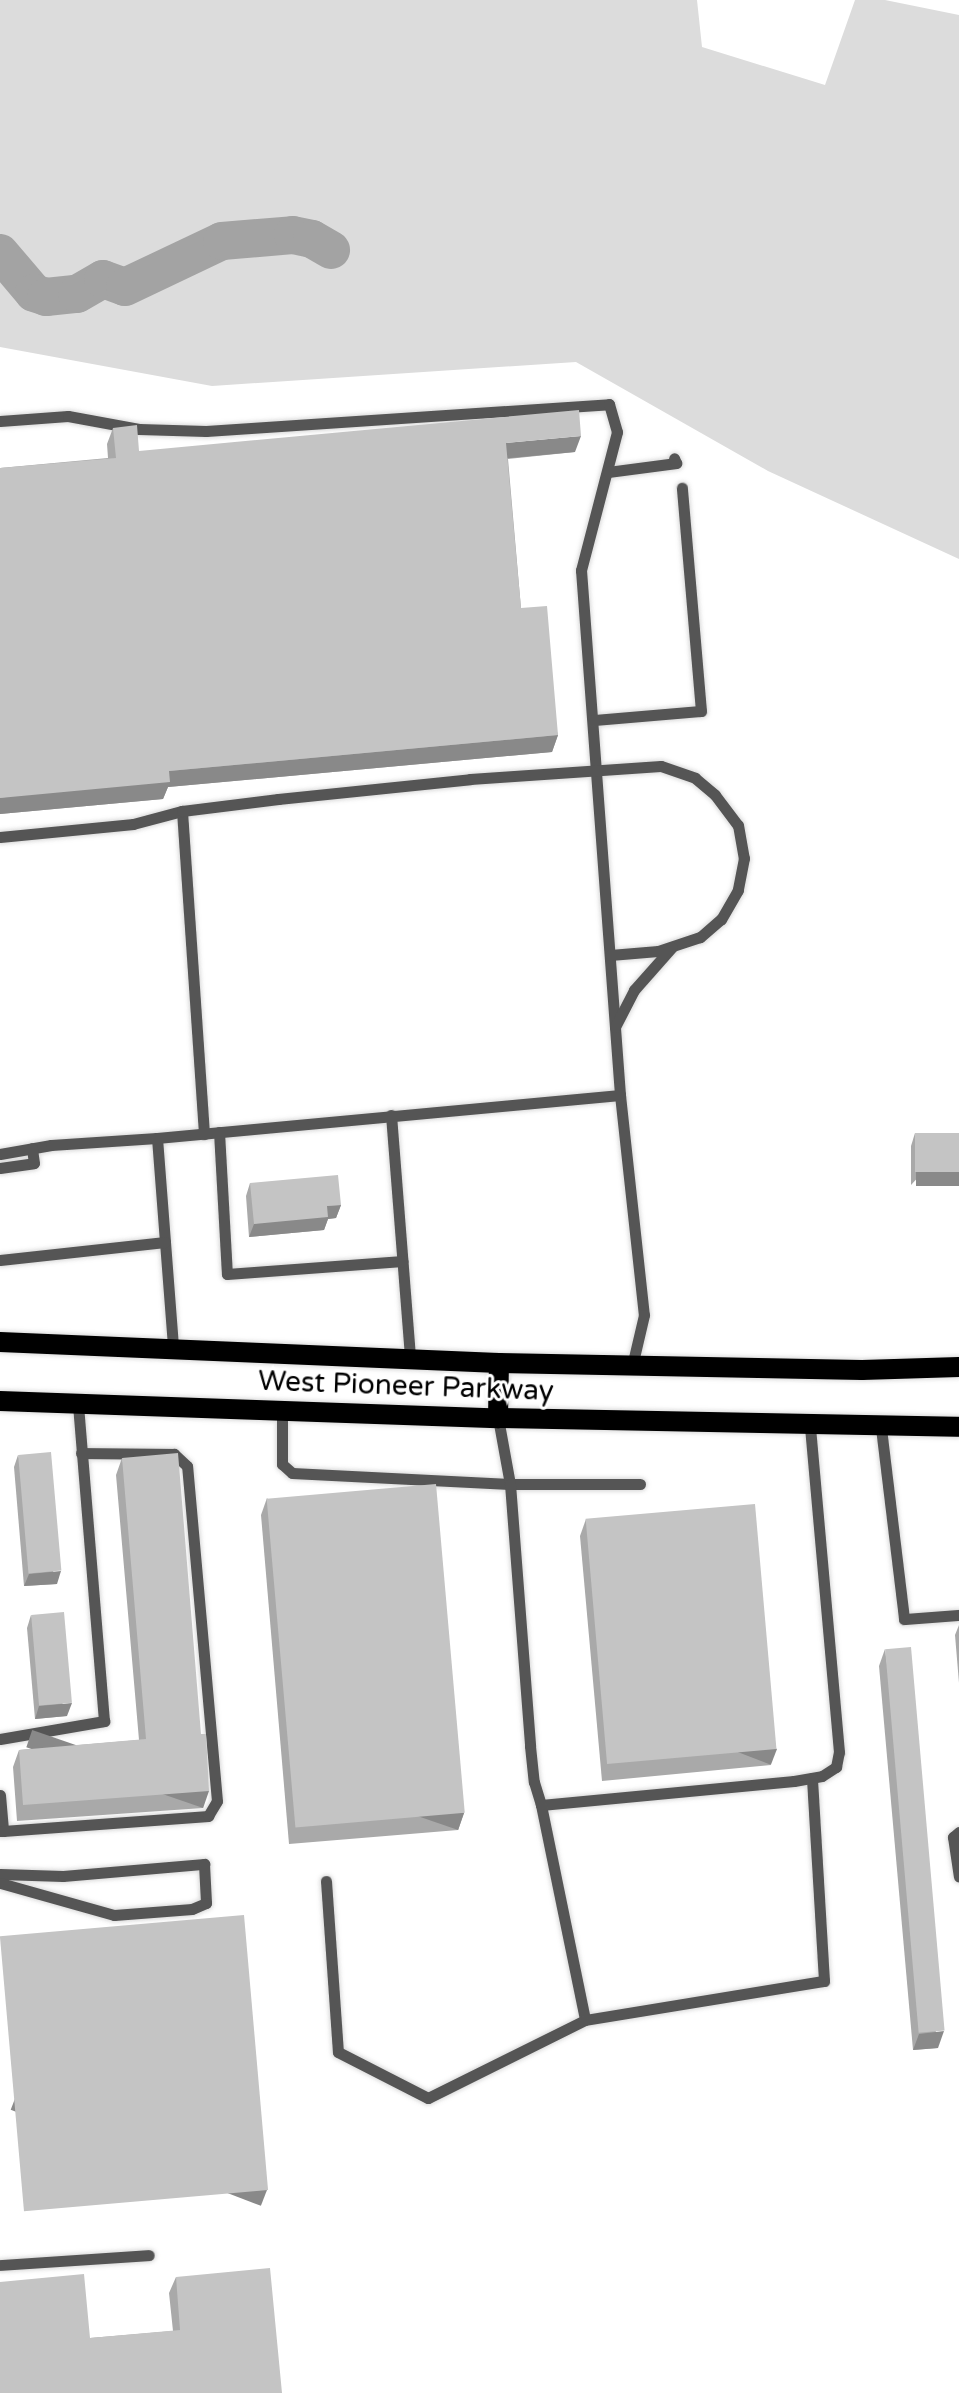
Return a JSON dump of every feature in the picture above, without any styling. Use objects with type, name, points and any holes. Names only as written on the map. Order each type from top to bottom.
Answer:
[{"type":"main road","name":"West Pioneer Parkway","points":[[0,1342],[499,1363],[806,1369],[959,1367]]},
{"type":"main road","points":[[498,1418],[499,1363]]},
{"type":"main road","name":"West Pioneer Parkway","points":[[0,1401],[498,1418],[881,1428],[959,1427]]},
{"type":"lane","points":[[0,421],[68,416],[139,429],[206,431],[609,404],[617,432],[581,570],[620,1095],[644,1315],[632,1366]]},
{"type":"lane","points":[[608,472],[676,463],[674,458]]},
{"type":"lane","points":[[594,720],[701,711],[682,488]]},
{"type":"lane","points":[[0,837],[133,824],[182,811],[431,783],[661,766],[695,778],[715,795],[738,825],[744,858],[738,890],[721,919],[700,937],[658,951],[610,955]]},
{"type":"lane","points":[[182,811],[204,1134]]},
{"type":"lane","points":[[615,1027],[634,990],[673,946]]},
{"type":"lane","points":[[0,1154],[32,1148],[620,1095]]},
{"type":"lane","points":[[391,1115],[410,1357]]},
{"type":"lane","points":[[219,1132],[227,1274],[403,1261]]},
{"type":"lane","points":[[157,1138],[173,1348]]},
{"type":"lane","points":[[0,1168],[34,1163],[32,1148]]},
{"type":"lane","points":[[0,1260],[165,1242]]},
{"type":"lane","points":[[0,1739],[104,1721],[78,1404]]},
{"type":"lane","points":[[282,1410],[282,1464],[292,1473],[510,1484],[640,1484]]},
{"type":"lane","points":[[498,1418],[510,1484],[530,1746],[585,2020]]},
{"type":"lane","points":[[541,1805],[812,1778],[836,1767],[839,1752],[810,1425]]},
{"type":"lane","points":[[881,1428],[904,1619],[959,1615]]},
{"type":"lane","points":[[0,1795],[2,1831],[208,1816],[217,1801],[187,1466],[174,1454],[81,1453]]},
{"type":"lane","points":[[326,1881],[338,2052],[428,2098],[585,2020],[824,1981],[812,1778]]},
{"type":"lane","points":[[959,1832],[953,1837],[959,1877]]},
{"type":"lane","points":[[0,1874],[63,1876],[204,1864],[206,1903],[192,1909],[114,1915],[0,1883]]},
{"type":"lane","points":[[0,2265],[149,2255]]},
{"type":"shaded area","points":[[0,0],[697,0],[702,47],[825,85],[855,0],[885,0],[959,15],[959,559],[768,471],[576,362],[212,386],[0,347]]},
{"type":"building","points":[[579,410],[581,436],[506,443],[521,608],[547,606],[558,735],[169,771],[170,782],[0,798],[0,468],[116,458],[113,428],[137,425],[139,451]]},
{"type":"building","points":[[915,1133],[959,1133],[959,1172],[915,1172]]},
{"type":"building","points":[[338,1175],[341,1205],[327,1206],[328,1217],[254,1224],[250,1183]]},
{"type":"building","points":[[51,1452],[61,1571],[28,1573],[18,1455]]},
{"type":"building","points":[[178,1453],[201,1734],[206,1734],[209,1791],[23,1805],[19,1750],[146,1739],[122,1458]]},
{"type":"building","points":[[436,1484],[465,1813],[295,1828],[267,1499]]},
{"type":"building","points":[[755,1504],[776,1749],[607,1764],[586,1519]]},
{"type":"building","points":[[64,1612],[72,1703],[39,1706],[31,1615]]},
{"type":"building","points":[[911,1647],[945,2031],[919,2033],[885,1649]]},
{"type":"building","points":[[244,1915],[268,2190],[24,2211],[0,1936]]},
{"type":"building","points":[[270,2268],[282,2393],[0,2393],[0,2282],[84,2274],[90,2338],[180,2330],[176,2277]]},
{"type":"waterway","points":[[0,253],[34,293],[46,297],[77,294],[103,279],[125,287],[222,241],[293,235],[312,239],[331,250]]}]
